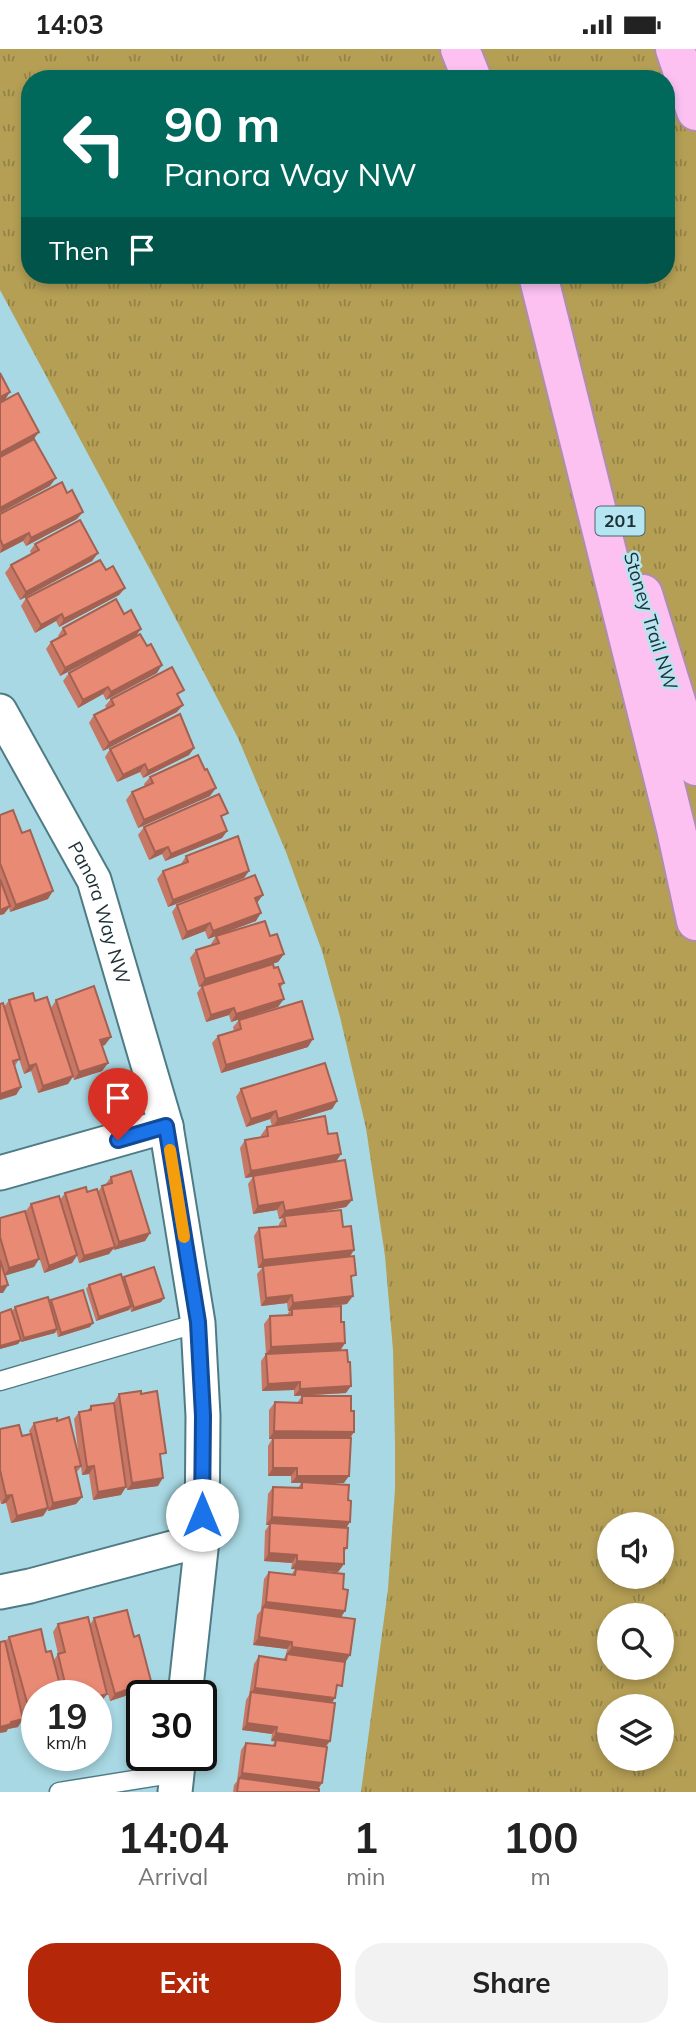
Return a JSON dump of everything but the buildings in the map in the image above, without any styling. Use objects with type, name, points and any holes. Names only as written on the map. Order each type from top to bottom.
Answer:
[{"type":"highway","points":[[460,49],[468,70]]},
{"type":"highway","points":[[675,49],[696,111]]},
{"type":"highway","points":[[543,284],[696,921]]},
{"type":"highway","name":"Stoney Trail NW","points":[[544,284],[696,766]]},
{"type":"street","name":"Panora Way NW","points":[[0,711],[10,754],[94,880],[166,1126],[198,1322],[203,1416],[202,1540],[188,1680]]},
{"type":"street","points":[[0,1173],[166,1126]]},
{"type":"street","points":[[0,1592],[202,1540]]},
{"type":"lane","points":[[0,1381],[198,1322]]},
{"type":"lane","points":[[59,1792],[177,1774]]},
{"type":"green space","points":[[0,49],[696,49],[696,1792],[361,1792],[388,1589],[395,1489],[393,1350],[385,1256],[366,1128],[322,951],[286,852],[238,738],[0,290]]},
{"type":"slow traffic","points":[[170,1150],[184,1237]]},
{"type":"route","points":[[118,1140],[166,1126],[198,1322],[203,1416],[202,1515]]}]
